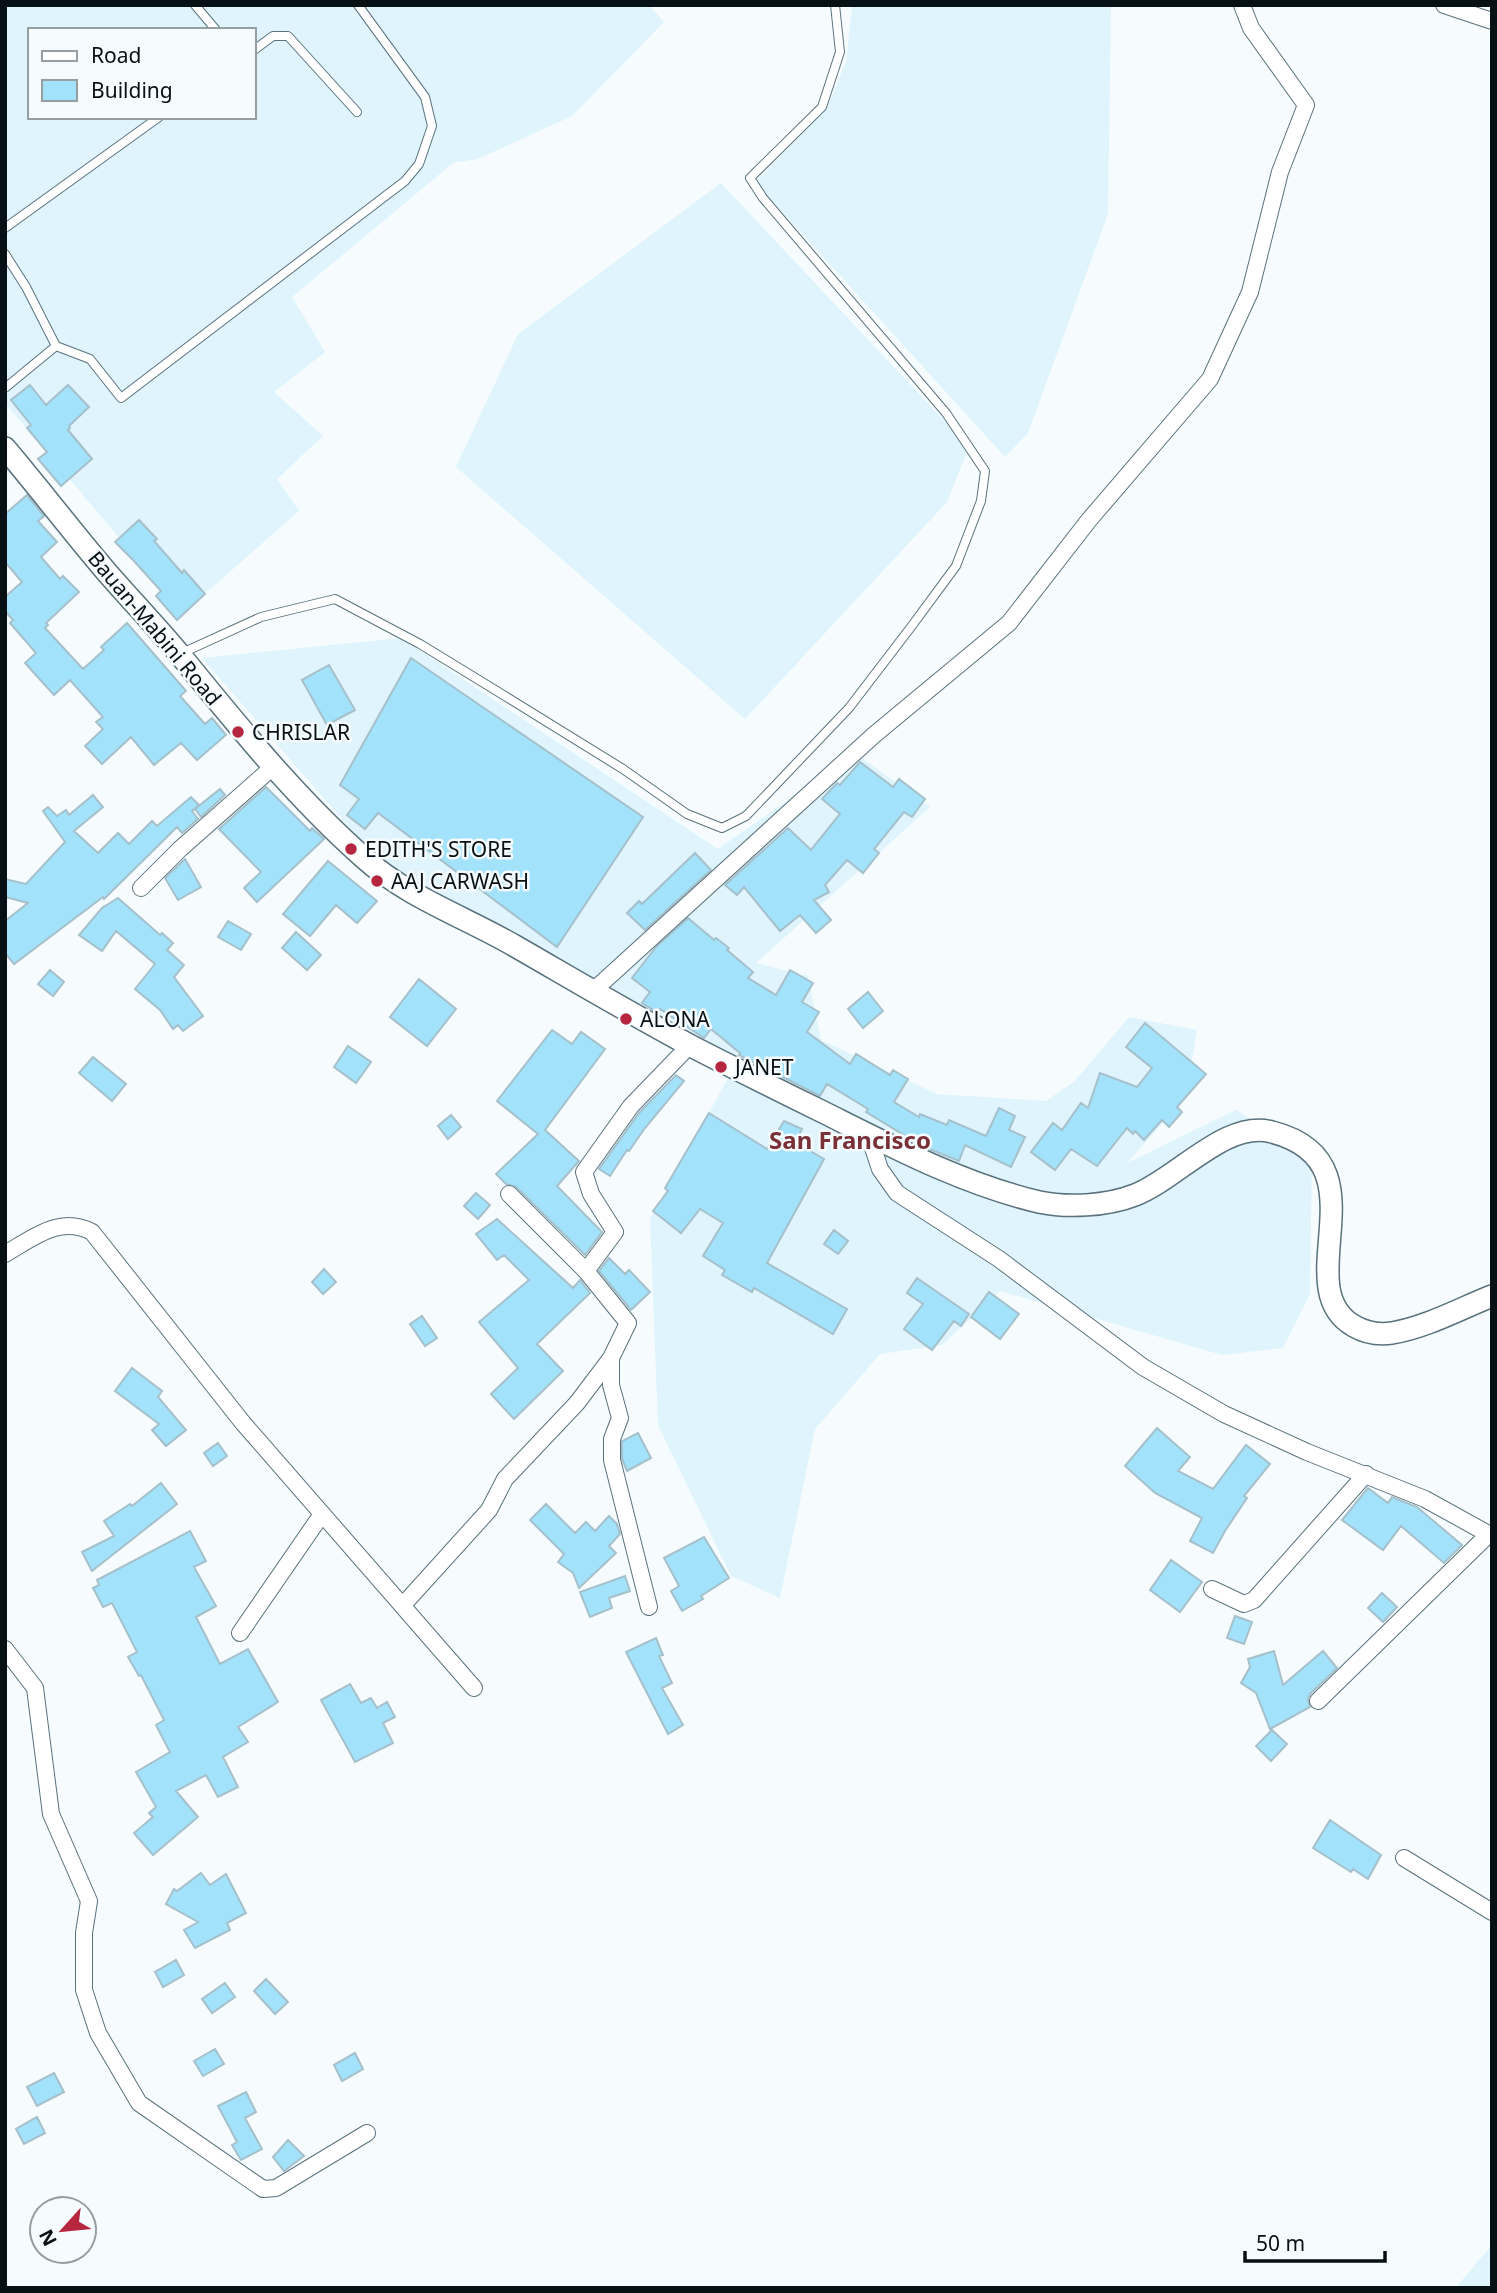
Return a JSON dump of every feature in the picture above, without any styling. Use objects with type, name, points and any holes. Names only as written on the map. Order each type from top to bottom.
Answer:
[{"type":"main road","name":"Bauan-Mabini Road","points":[[5,448],[274,766],[323,818],[381,872],[415,893],[477,924],[690,1045],[869,1136],[982,1185],[1044,1203],[1109,1202],[1133,1196],[1167,1179],[1224,1139],[1249,1130],[1267,1130],[1307,1146],[1320,1161],[1331,1195],[1332,1219],[1327,1270],[1334,1305],[1345,1320],[1357,1328],[1387,1334],[1438,1320],[1492,1296]]},
{"type":"street","points":[[593,991],[874,735],[1009,623],[1089,520],[1210,379],[1250,292],[1280,172],[1306,105],[1251,28],[1242,5]]},
{"type":"street","points":[[1444,5],[1492,21]]},
{"type":"street","points":[[141,888],[180,849],[274,766]]},
{"type":"street","points":[[586,1271],[615,1232],[591,1194],[584,1172],[631,1106],[690,1045]]},
{"type":"street","points":[[869,1136],[880,1169],[897,1193],[999,1259],[1143,1367],[1224,1414],[1307,1452],[1425,1499],[1490,1535],[1318,1701]]},
{"type":"street","points":[[403,1605],[489,1510],[506,1479],[577,1404],[611,1358],[628,1323],[586,1271],[509,1194]]},
{"type":"street","points":[[5,1254],[50,1228],[78,1225],[92,1232],[243,1423],[474,1688]]},
{"type":"street","points":[[611,1358],[611,1385],[620,1418],[612,1439],[612,1460],[649,1607]]},
{"type":"street","points":[[1212,1589],[1244,1604],[1254,1600],[1366,1474]]},
{"type":"street","points":[[240,1633],[322,1514]]},
{"type":"street","points":[[5,1649],[35,1688],[51,1814],[89,1901],[83,1933],[84,1990],[98,2033],[139,2103],[263,2189],[276,2188],[367,2133]]},
{"type":"street","points":[[1404,1858],[1492,1912]]},
{"type":"lane","points":[[195,5],[214,28]]},
{"type":"lane","points":[[5,254],[26,287],[56,346],[90,359],[121,398],[405,181],[419,164],[432,126],[425,97],[358,5]]},
{"type":"lane","points":[[180,654],[261,617],[335,599],[420,644],[506,696],[623,769],[687,814],[722,828],[746,816],[849,708],[956,566],[981,501],[985,471],[946,413],[763,198],[750,178],[822,107],[840,52],[835,5]]},
{"type":"lane","points":[[256,49],[273,36],[288,36],[357,112]]},
{"type":"lane","points":[[5,228],[156,119]]},
{"type":"lane","points":[[5,388],[56,346]]},
{"type":"shaded area","points":[[5,5],[649,5],[664,22],[572,116],[478,159],[453,163],[292,297],[325,352],[274,392],[323,436],[277,479],[299,511],[183,613],[5,403]]},
{"type":"shaded area","points":[[852,5],[1111,5],[1108,214],[1028,433],[1005,457],[755,182],[826,110],[846,62]]},
{"type":"shaded area","points":[[721,183],[969,447],[947,502],[745,719],[456,467],[518,334]]},
{"type":"shaded area","points":[[401,638],[718,849],[855,753],[930,807],[756,963],[808,976],[821,1040],[937,1094],[1046,1101],[1075,1081],[1129,1017],[1197,1030],[1185,1098],[1127,1163],[1236,1110],[1312,1156],[1310,1294],[1283,1348],[1222,1355],[1000,1291],[942,1345],[880,1354],[815,1429],[780,1598],[731,1576],[658,1425],[650,1219],[737,1062],[382,865],[202,658]]},
{"type":"shaded area","points":[[1492,2245],[1492,2288],[1457,2286]]},
{"type":"building","points":[[30,385],[46,405],[68,385],[89,407],[68,430],[92,459],[61,486],[38,459],[47,452],[27,428],[31,425],[11,400]]},
{"type":"building","points":[[27,495],[44,516],[38,521],[57,542],[41,557],[60,579],[63,576],[79,592],[46,623],[48,625],[45,628],[83,669],[104,650],[101,647],[127,623],[186,691],[180,696],[205,724],[212,718],[226,735],[197,760],[181,743],[154,765],[131,737],[102,764],[85,746],[103,729],[96,722],[103,717],[70,680],[54,695],[25,663],[36,653],[10,623],[13,620],[5,611],[5,597],[22,582],[5,562],[5,514]]},
{"type":"building","points":[[139,520],[182,573],[184,570],[205,594],[177,620],[156,596],[161,591],[115,542]]},
{"type":"building","points":[[411,658],[643,817],[557,947],[378,813],[365,829],[347,815],[359,799],[340,785]]},
{"type":"building","points":[[329,665],[355,710],[327,725],[302,680]]},
{"type":"building","points":[[860,762],[893,787],[899,779],[925,799],[912,817],[904,812],[874,849],[879,853],[863,873],[847,860],[825,885],[829,892],[814,900],[831,920],[816,933],[800,915],[780,931],[744,887],[737,895],[725,885],[788,828],[811,850],[840,814],[822,799],[837,783],[840,785]]},
{"type":"building","points":[[266,787],[310,831],[312,828],[324,839],[257,902],[244,888],[261,872],[219,829]]},
{"type":"building","points":[[220,789],[225,795],[201,817],[195,809]]},
{"type":"building","points":[[93,795],[103,807],[74,831],[98,853],[118,833],[129,844],[152,821],[157,826],[191,797],[199,805],[192,811],[198,819],[182,833],[177,827],[104,899],[103,897],[14,964],[5,953],[5,921],[28,903],[5,897],[5,879],[26,884],[65,842],[43,811],[48,807],[57,816],[66,810],[69,815]]},
{"type":"building","points":[[695,853],[711,870],[645,930],[627,913],[639,901],[642,904]]},
{"type":"building","points":[[185,859],[201,887],[178,900],[165,878]]},
{"type":"building","points":[[328,861],[377,901],[357,923],[336,905],[310,936],[283,914]]},
{"type":"building","points":[[118,898],[173,943],[167,950],[184,965],[174,977],[203,1016],[183,1031],[178,1025],[173,1029],[160,1010],[135,989],[155,964],[116,931],[102,951],[79,935],[102,908]]},
{"type":"building","points":[[688,918],[714,940],[716,938],[729,948],[727,950],[753,972],[748,978],[776,995],[790,970],[813,983],[802,1002],[819,1012],[807,1032],[850,1064],[856,1054],[890,1075],[893,1070],[908,1079],[894,1102],[919,1117],[920,1114],[947,1125],[949,1120],[986,1136],[999,1108],[1015,1116],[1009,1130],[1025,1137],[1011,1167],[965,1145],[959,1161],[922,1146],[866,1112],[868,1109],[827,1084],[820,1096],[739,1055],[740,1053],[711,1029],[704,1038],[660,1009],[658,1013],[642,1003],[650,992],[632,978],[656,947]]},
{"type":"building","points":[[228,921],[251,934],[241,950],[218,937]]},
{"type":"building","points":[[296,932],[321,955],[307,970],[282,948]]},
{"type":"building","points":[[50,970],[64,982],[53,996],[38,984]]},
{"type":"building","points":[[419,979],[456,1009],[427,1046],[390,1017]]},
{"type":"building","points":[[868,992],[883,1011],[863,1028],[848,1009]]},
{"type":"building","points":[[1145,1023],[1206,1074],[1177,1107],[1182,1112],[1169,1127],[1162,1120],[1144,1140],[1135,1131],[1133,1134],[1127,1128],[1097,1166],[1071,1149],[1055,1170],[1031,1152],[1053,1123],[1062,1130],[1081,1103],[1088,1108],[1100,1073],[1137,1087],[1152,1068],[1126,1047]]},
{"type":"building","points":[[552,1030],[572,1044],[581,1032],[605,1049],[545,1130],[579,1161],[557,1186],[602,1232],[585,1255],[516,1187],[506,1184],[496,1174],[538,1134],[497,1101]]},
{"type":"building","points":[[348,1046],[371,1062],[356,1083],[334,1067]]},
{"type":"building","points":[[93,1057],[126,1084],[112,1101],[79,1073]]},
{"type":"building","points":[[676,1075],[684,1081],[629,1151],[627,1150],[610,1176],[599,1169],[639,1113]]},
{"type":"building","points":[[709,1113],[767,1149],[784,1121],[802,1129],[795,1142],[824,1159],[767,1263],[847,1309],[833,1334],[754,1288],[752,1292],[722,1275],[725,1270],[703,1256],[723,1223],[700,1209],[681,1233],[653,1211],[668,1191],[665,1188]]},
{"type":"building","points":[[451,1115],[461,1127],[448,1139],[438,1126]]},
{"type":"building","points":[[476,1193],[490,1205],[478,1219],[464,1206]]},
{"type":"building","points":[[497,1219],[573,1288],[580,1280],[590,1293],[537,1344],[563,1371],[514,1419],[491,1394],[518,1368],[479,1322],[529,1280],[504,1255],[497,1260],[476,1234]]},
{"type":"building","points":[[834,1230],[848,1241],[838,1254],[824,1244]]},
{"type":"building","points":[[609,1258],[625,1274],[629,1270],[650,1292],[631,1310],[599,1271]]},
{"type":"building","points":[[324,1269],[336,1282],[323,1294],[312,1282]]},
{"type":"building","points":[[917,1278],[969,1314],[961,1326],[954,1321],[932,1350],[904,1329],[923,1304],[907,1293]]},
{"type":"building","points":[[989,1292],[1019,1314],[1000,1339],[971,1317]]},
{"type":"building","points":[[422,1316],[437,1338],[425,1346],[410,1324]]},
{"type":"building","points":[[132,1368],[162,1391],[158,1397],[186,1430],[166,1446],[152,1430],[159,1424],[115,1391]]},
{"type":"building","points":[[1157,1428],[1190,1457],[1178,1471],[1213,1489],[1246,1445],[1270,1464],[1244,1496],[1247,1498],[1213,1553],[1190,1541],[1202,1518],[1155,1493],[1125,1466]]},
{"type":"building","points":[[638,1433],[651,1458],[627,1471],[622,1459],[622,1441]]},
{"type":"building","points":[[218,1443],[227,1456],[213,1466],[204,1453]]},
{"type":"building","points":[[161,1483],[177,1504],[92,1571],[82,1552],[114,1536],[104,1521],[130,1504],[132,1506]]},
{"type":"building","points":[[1368,1488],[1388,1503],[1392,1497],[1417,1507],[1462,1545],[1444,1563],[1401,1526],[1383,1550],[1342,1520]]},
{"type":"building","points":[[546,1504],[575,1533],[586,1522],[595,1531],[609,1516],[617,1524],[620,1534],[609,1546],[616,1553],[579,1588],[573,1573],[558,1562],[564,1554],[530,1520]]},
{"type":"building","points":[[190,1531],[206,1561],[194,1567],[216,1606],[196,1617],[220,1664],[248,1649],[278,1702],[238,1727],[248,1742],[223,1757],[238,1787],[218,1797],[206,1775],[176,1791],[198,1817],[153,1855],[134,1833],[153,1817],[149,1813],[156,1807],[136,1772],[170,1752],[156,1725],[164,1720],[141,1675],[139,1676],[128,1657],[137,1652],[112,1603],[103,1607],[93,1588],[99,1585],[97,1580]]},
{"type":"building","points":[[704,1537],[729,1578],[701,1596],[703,1599],[682,1611],[671,1591],[679,1586],[664,1558]]},
{"type":"building","points":[[1171,1560],[1202,1582],[1180,1612],[1150,1590]]},
{"type":"building","points":[[625,1576],[630,1591],[609,1598],[612,1608],[590,1617],[580,1592]]},
{"type":"building","points":[[1382,1593],[1397,1607],[1383,1622],[1368,1608]]},
{"type":"building","points":[[1235,1616],[1252,1622],[1244,1644],[1227,1638]]},
{"type":"building","points":[[656,1638],[663,1655],[659,1656],[672,1683],[662,1688],[683,1725],[668,1734],[626,1652]]},
{"type":"building","points":[[1274,1651],[1283,1685],[1323,1651],[1337,1668],[1310,1694],[1310,1707],[1270,1729],[1256,1693],[1241,1683],[1250,1667],[1248,1659]]},
{"type":"building","points":[[350,1684],[361,1703],[371,1698],[377,1708],[387,1702],[395,1717],[383,1723],[393,1743],[355,1762],[321,1700]]},
{"type":"building","points":[[1272,1730],[1287,1744],[1271,1761],[1256,1746]]},
{"type":"building","points":[[1330,1820],[1381,1855],[1368,1879],[1353,1869],[1351,1872],[1313,1848]]},
{"type":"building","points":[[201,1873],[210,1885],[226,1874],[246,1913],[227,1923],[230,1930],[195,1948],[184,1930],[198,1922],[166,1904],[174,1889],[177,1891]]},
{"type":"building","points":[[176,1960],[184,1975],[163,1987],[155,1972]]},
{"type":"building","points":[[266,1979],[288,2002],[275,2014],[254,1991]]},
{"type":"building","points":[[225,1983],[235,1997],[212,2013],[202,1999]]},
{"type":"building","points":[[215,2049],[224,2064],[203,2076],[194,2061]]},
{"type":"building","points":[[355,2053],[363,2069],[342,2081],[334,2065]]},
{"type":"building","points":[[54,2073],[64,2092],[37,2106],[27,2087]]},
{"type":"building","points":[[246,2092],[256,2112],[245,2118],[262,2149],[241,2160],[232,2145],[237,2142],[218,2106]]},
{"type":"building","points":[[37,2117],[45,2133],[24,2144],[16,2129]]},
{"type":"building","points":[[288,2140],[304,2156],[284,2171],[273,2157]]},
{"type":"place","name":"CHRISLAR","points":[[238,732]]},
{"type":"place","name":"EDITH'S STORE","points":[[351,849]]},
{"type":"place","name":"AAJ CARWASH","points":[[377,881]]},
{"type":"place","name":"ALONA","points":[[626,1019]]},
{"type":"place","name":"JANET","points":[[721,1067]]},
{"type":"district","name":"San Francisco","points":[[850,1139]]}]
